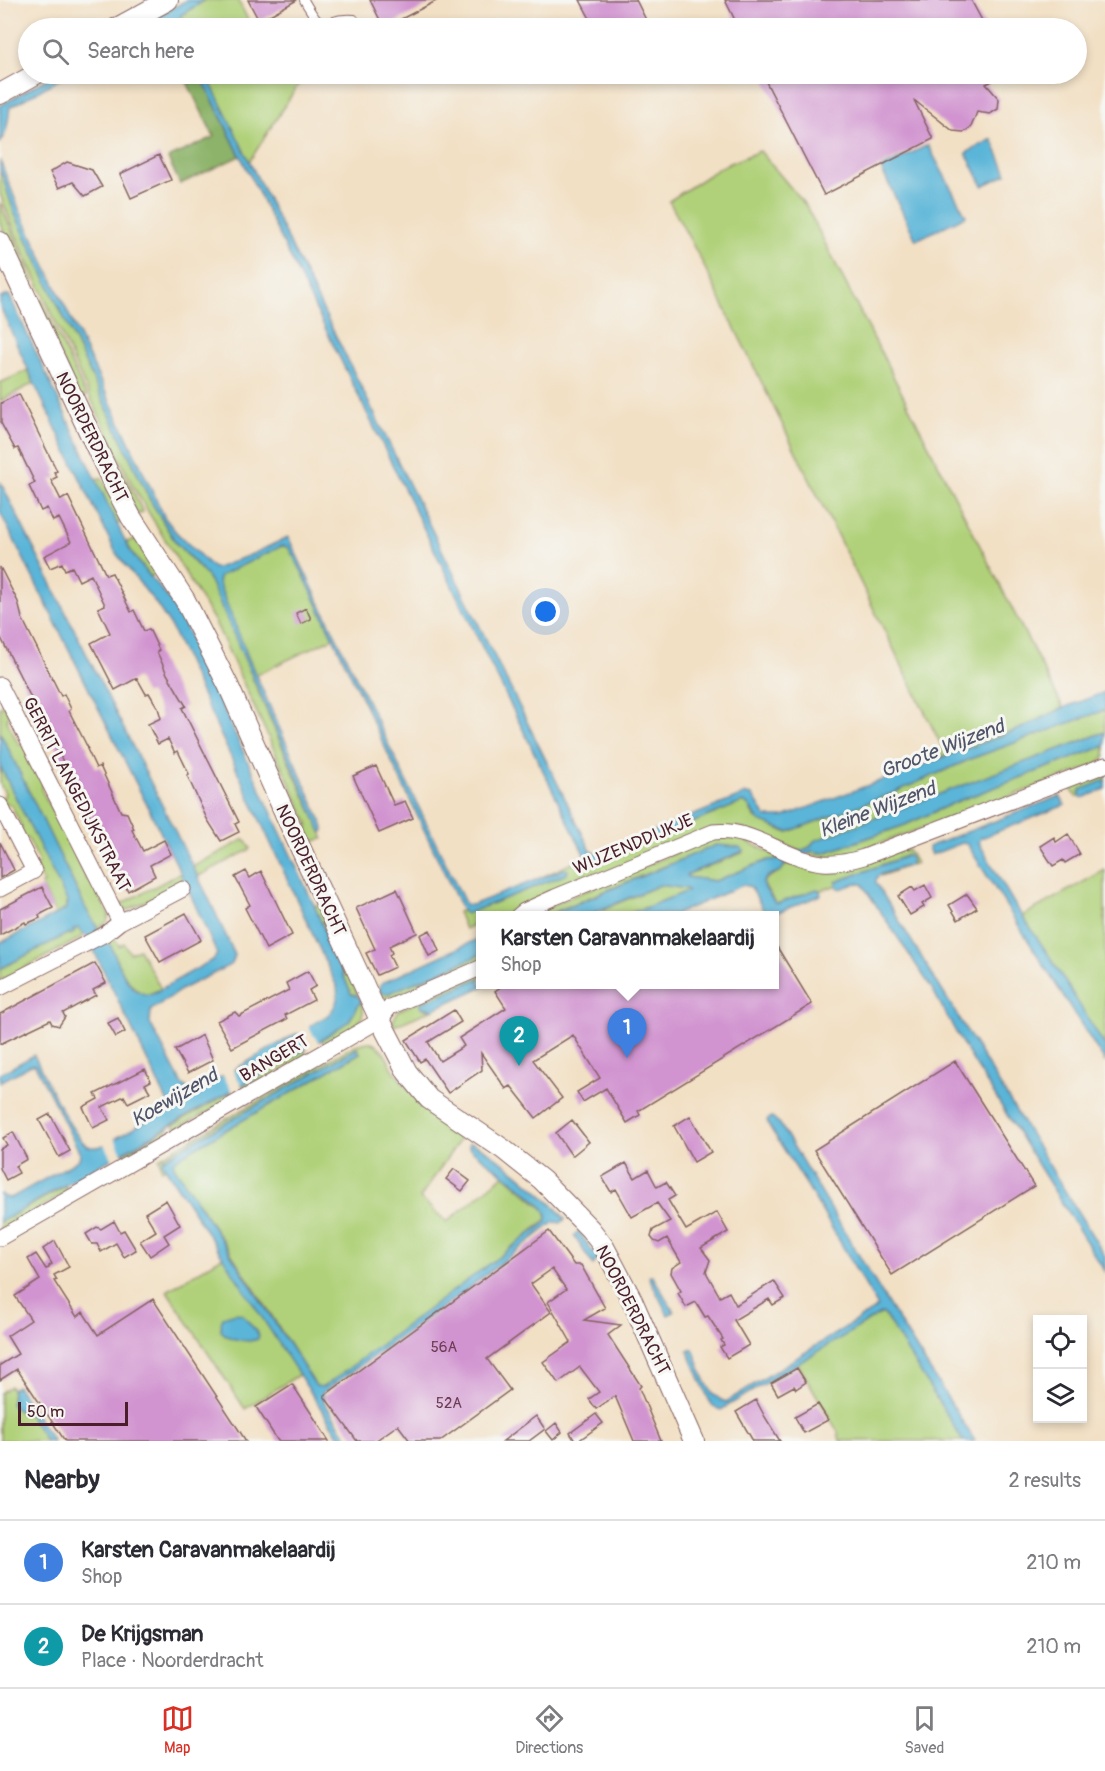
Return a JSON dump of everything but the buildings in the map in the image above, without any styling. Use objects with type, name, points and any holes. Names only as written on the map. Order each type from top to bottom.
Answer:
[{"type":"street","points":[[135,18],[168,0]]},
{"type":"street","points":[[0,94],[18,84]]},
{"type":"street","name":"NOORDERDRACHT","points":[[0,242],[114,485],[131,517],[185,600],[228,685],[292,837],[407,1072],[422,1092],[459,1121],[503,1149],[542,1180],[591,1229],[604,1247],[632,1300],[694,1441]]},
{"type":"street","name":"GERRIT LANGEDIJKSTRAAT","points":[[0,685],[120,922]]},
{"type":"street","name":"WIJZENDDIJKJE","points":[[524,911],[713,832],[738,832],[807,859],[828,863],[864,857],[1105,765]]},
{"type":"street","points":[[0,805],[34,871],[0,888]]},
{"type":"street","points":[[0,988],[105,934],[120,922],[183,889]]},
{"type":"street","points":[[380,1020],[390,1007],[476,970]]},
{"type":"street","name":"BANGERT","points":[[0,1238],[380,1020]]},
{"type":"lane","points":[[304,0],[314,18]]},
{"type":"green space","points":[[205,0],[238,0],[247,18],[181,18],[181,15]]},
{"type":"green space","points":[[188,84],[205,84],[240,156],[180,184],[168,158],[214,137]]},
{"type":"green space","points":[[211,84],[298,84],[249,162]]},
{"type":"green space","points":[[760,151],[806,206],[1063,708],[1022,728],[941,757],[942,747],[701,260],[669,201],[721,167]]},
{"type":"green space","points":[[0,169],[14,212],[150,500],[176,543],[207,576],[289,541],[333,638],[252,677],[322,832],[323,839],[310,842],[302,833],[308,829],[308,823],[215,622],[135,490],[90,397],[16,235],[0,194]]},
{"type":"green space","points":[[0,203],[33,281],[27,284],[0,223]]},
{"type":"green space","points":[[42,300],[86,396],[80,399],[38,306]]},
{"type":"green space","points":[[28,370],[34,383],[0,401],[0,383]]},
{"type":"green space","points":[[94,414],[143,512],[138,515],[90,421]]},
{"type":"green space","points":[[102,478],[123,521],[117,524],[96,480]]},
{"type":"green space","points":[[136,539],[157,571],[151,577],[126,542]]},
{"type":"green space","points":[[4,705],[9,715],[7,721],[18,743],[24,745],[43,783],[41,789],[53,812],[58,813],[78,852],[76,858],[87,880],[93,882],[109,915],[107,922],[98,928],[87,911],[0,732],[0,707]]},
{"type":"green space","points":[[1105,710],[1105,732],[814,841],[810,847],[800,851],[737,827],[516,911],[476,911],[476,925],[465,929],[458,912],[501,896],[585,857],[591,864],[743,802],[748,805],[755,818],[788,832],[893,793],[973,758]]},
{"type":"green space","points":[[1105,746],[1105,757],[1091,767],[837,859],[806,854],[813,851],[824,853],[905,825],[958,801]]},
{"type":"green space","points":[[274,757],[302,821],[299,826],[270,763]]},
{"type":"green space","points":[[0,766],[67,900],[65,910],[56,915],[41,884],[44,883],[35,868],[39,861],[28,839],[20,837],[22,827],[11,805],[3,803],[5,793],[0,784]]},
{"type":"green space","points":[[1105,769],[1105,780],[1079,792],[1079,796],[1076,797],[1068,783]]},
{"type":"green space","points":[[714,837],[738,837],[783,859],[768,860],[715,881],[687,877],[686,875],[742,853],[716,845],[557,911],[538,911]]},
{"type":"green space","points":[[245,839],[249,850],[197,877],[192,867]]},
{"type":"green space","points":[[902,849],[904,851],[908,849],[916,863],[881,876],[879,875],[910,865],[908,855],[836,882],[837,885],[820,891],[817,889],[779,903],[775,903],[763,883],[794,859],[809,866]]},
{"type":"green space","points":[[1105,870],[1105,1046],[1022,916]]},
{"type":"green space","points":[[181,873],[186,883],[125,911],[121,904]]},
{"type":"green space","points":[[660,885],[688,891],[637,911],[600,911]]},
{"type":"green space","points":[[314,905],[320,906],[358,996],[351,994]]},
{"type":"green space","points":[[79,928],[84,935],[79,939],[0,981],[0,969],[69,933],[70,935],[72,931]]},
{"type":"green space","points":[[114,937],[119,946],[124,943],[130,953],[139,949],[161,989],[146,995],[133,987],[106,942]]},
{"type":"green space","points":[[476,956],[476,964],[394,997],[379,998],[377,995],[389,993]]},
{"type":"green space","points":[[476,974],[476,980],[420,1005],[425,1009],[434,1009],[394,1026],[393,1021],[398,1011]]},
{"type":"green space","points":[[361,1001],[362,1016],[353,1028],[325,1044],[322,1040],[318,1042],[349,1021]]},
{"type":"green space","points":[[368,1042],[378,1046],[409,1090],[460,1139],[420,1198],[447,1222],[504,1175],[545,1210],[547,1219],[360,1361],[323,1387],[318,1387],[173,1162],[360,1053],[357,1048],[163,1159],[164,1168],[161,1170],[159,1158],[355,1045]]},
{"type":"green space","points":[[308,1048],[305,1051],[307,1055],[245,1091],[242,1086]]},
{"type":"green space","points":[[233,1091],[229,1094],[232,1099],[176,1129],[173,1125]]},
{"type":"green space","points":[[168,1128],[168,1133],[128,1158],[123,1154]]},
{"type":"green space","points":[[66,1186],[66,1193],[0,1231],[0,1222]]},
{"type":"green space","points":[[224,1256],[300,1374],[245,1409],[167,1291]]},
{"type":"green space","points":[[880,1314],[887,1317],[963,1441],[840,1441],[838,1432],[797,1362]]},
{"type":"green space","points":[[10,1386],[11,1397],[20,1413],[29,1415],[46,1441],[0,1441],[0,1393]]},
{"type":"water","points":[[187,0],[205,0],[181,15],[181,18],[155,18]]},
{"type":"water","points":[[38,84],[51,84],[10,107],[6,130],[0,143],[0,106]]},
{"type":"water","points":[[205,84],[211,84],[591,851],[598,854],[746,794],[752,795],[766,817],[783,817],[1022,728],[1063,708],[1105,692],[1105,710],[973,758],[893,793],[788,832],[759,821],[748,805],[743,802],[589,864]]},
{"type":"water","points":[[992,139],[1007,174],[983,186],[966,153]]},
{"type":"water","points":[[928,145],[966,216],[916,240],[881,168]]},
{"type":"water","points":[[0,160],[19,209],[165,518],[213,568],[255,553],[288,537],[466,905],[472,905],[564,869],[568,870],[567,874],[466,914],[463,912],[302,572],[288,547],[282,546],[220,576],[218,582],[251,664],[324,828],[321,832],[210,581],[176,543],[150,500],[14,212],[0,169]]},
{"type":"water","name":"Koewijzend","points":[[9,295],[128,547],[182,619],[314,905],[351,994],[358,996],[361,1001],[349,1021],[318,1042],[0,1222],[0,1194],[11,1198],[70,1165],[79,1159],[80,1153],[35,1065],[0,1082],[0,1074],[34,1055],[74,1131],[82,1141],[92,1147],[106,1144],[166,1110],[169,1105],[86,935],[79,928],[73,930],[74,933],[70,935],[69,933],[0,969],[0,943],[65,910],[68,903],[0,766],[0,732],[87,911],[106,942],[111,946],[121,970],[131,985],[144,994],[152,994],[214,959],[217,954],[179,869],[0,512],[0,481],[235,955],[232,964],[184,988],[151,1010],[150,1023],[182,1084],[191,1091],[201,1089],[327,1016],[335,1006],[338,995],[337,987],[170,625],[116,553],[34,383],[0,306],[0,298]]},
{"type":"water","points":[[1105,732],[1105,746],[958,801],[905,825],[824,853],[812,851],[786,863],[781,871],[768,876],[763,882],[775,903],[817,889],[821,895],[779,912],[764,911],[751,887],[743,885],[683,911],[637,911],[688,891],[660,885],[598,911],[559,911],[716,845],[740,847],[744,851],[686,875],[687,877],[715,881],[768,860],[784,859],[810,847],[814,841]]},
{"type":"water","points":[[1105,780],[1105,789],[1083,798],[1080,796],[1080,790]]},
{"type":"water","points":[[1060,796],[1065,805],[981,838],[979,843],[1016,907],[1105,1046],[1105,1062],[967,844],[962,843],[931,855],[928,847]]},
{"type":"water","points":[[909,855],[912,861],[910,865],[879,875],[876,883],[1105,1256],[1105,1272],[962,1043],[931,987],[862,884],[856,883],[841,889],[837,887],[836,882]]},
{"type":"water","points":[[476,940],[476,956],[473,958],[389,993],[381,993],[379,987],[382,983]]},
{"type":"water","points":[[476,980],[477,989],[434,1009],[421,1007],[421,1003]]},
{"type":"water","points":[[357,1048],[360,1053],[173,1162],[316,1386],[323,1387],[333,1380],[546,1222],[547,1216],[534,1198],[469,1148],[469,1143],[478,1146],[504,1163],[534,1188],[565,1219],[561,1223],[554,1222],[462,1293],[322,1393],[324,1402],[350,1441],[342,1441],[162,1163],[163,1159]]},
{"type":"water","points":[[772,1117],[780,1124],[890,1307],[975,1441],[963,1441],[884,1314],[880,1314],[721,1410],[713,1407],[688,1351],[693,1349],[709,1387],[719,1399],[726,1402],[878,1307],[808,1187],[769,1126],[767,1120]]},
{"type":"water","points":[[579,1232],[598,1259],[593,1265],[574,1236]]},
{"type":"water","points":[[652,1275],[674,1312],[668,1315],[649,1277]]},
{"type":"water","points":[[236,1313],[243,1315],[259,1335],[258,1339],[239,1340],[221,1331],[223,1317]]},
{"type":"water","points":[[17,1386],[53,1441],[46,1441],[29,1415],[15,1409],[11,1404],[12,1389]]},
{"type":"pier","points":[[310,1023],[310,1030],[320,1044],[308,1051],[301,1034],[294,1032]]},
{"type":"pier","points":[[232,1068],[243,1088],[234,1094],[222,1074]]},
{"type":"pier","points":[[114,1137],[123,1155],[112,1160],[103,1142]]},
{"type":"place","name":"Karsten Caravanmakelaardij","points":[[627,1058]]},
{"type":"place","name":"De Krijgsman","points":[[519,1066]]},
{"type":"water label","name":"Groote Wijzend","points":[[942,748]]},
{"type":"water label","name":"Kleine Wijzend","points":[[877,809]]}]
